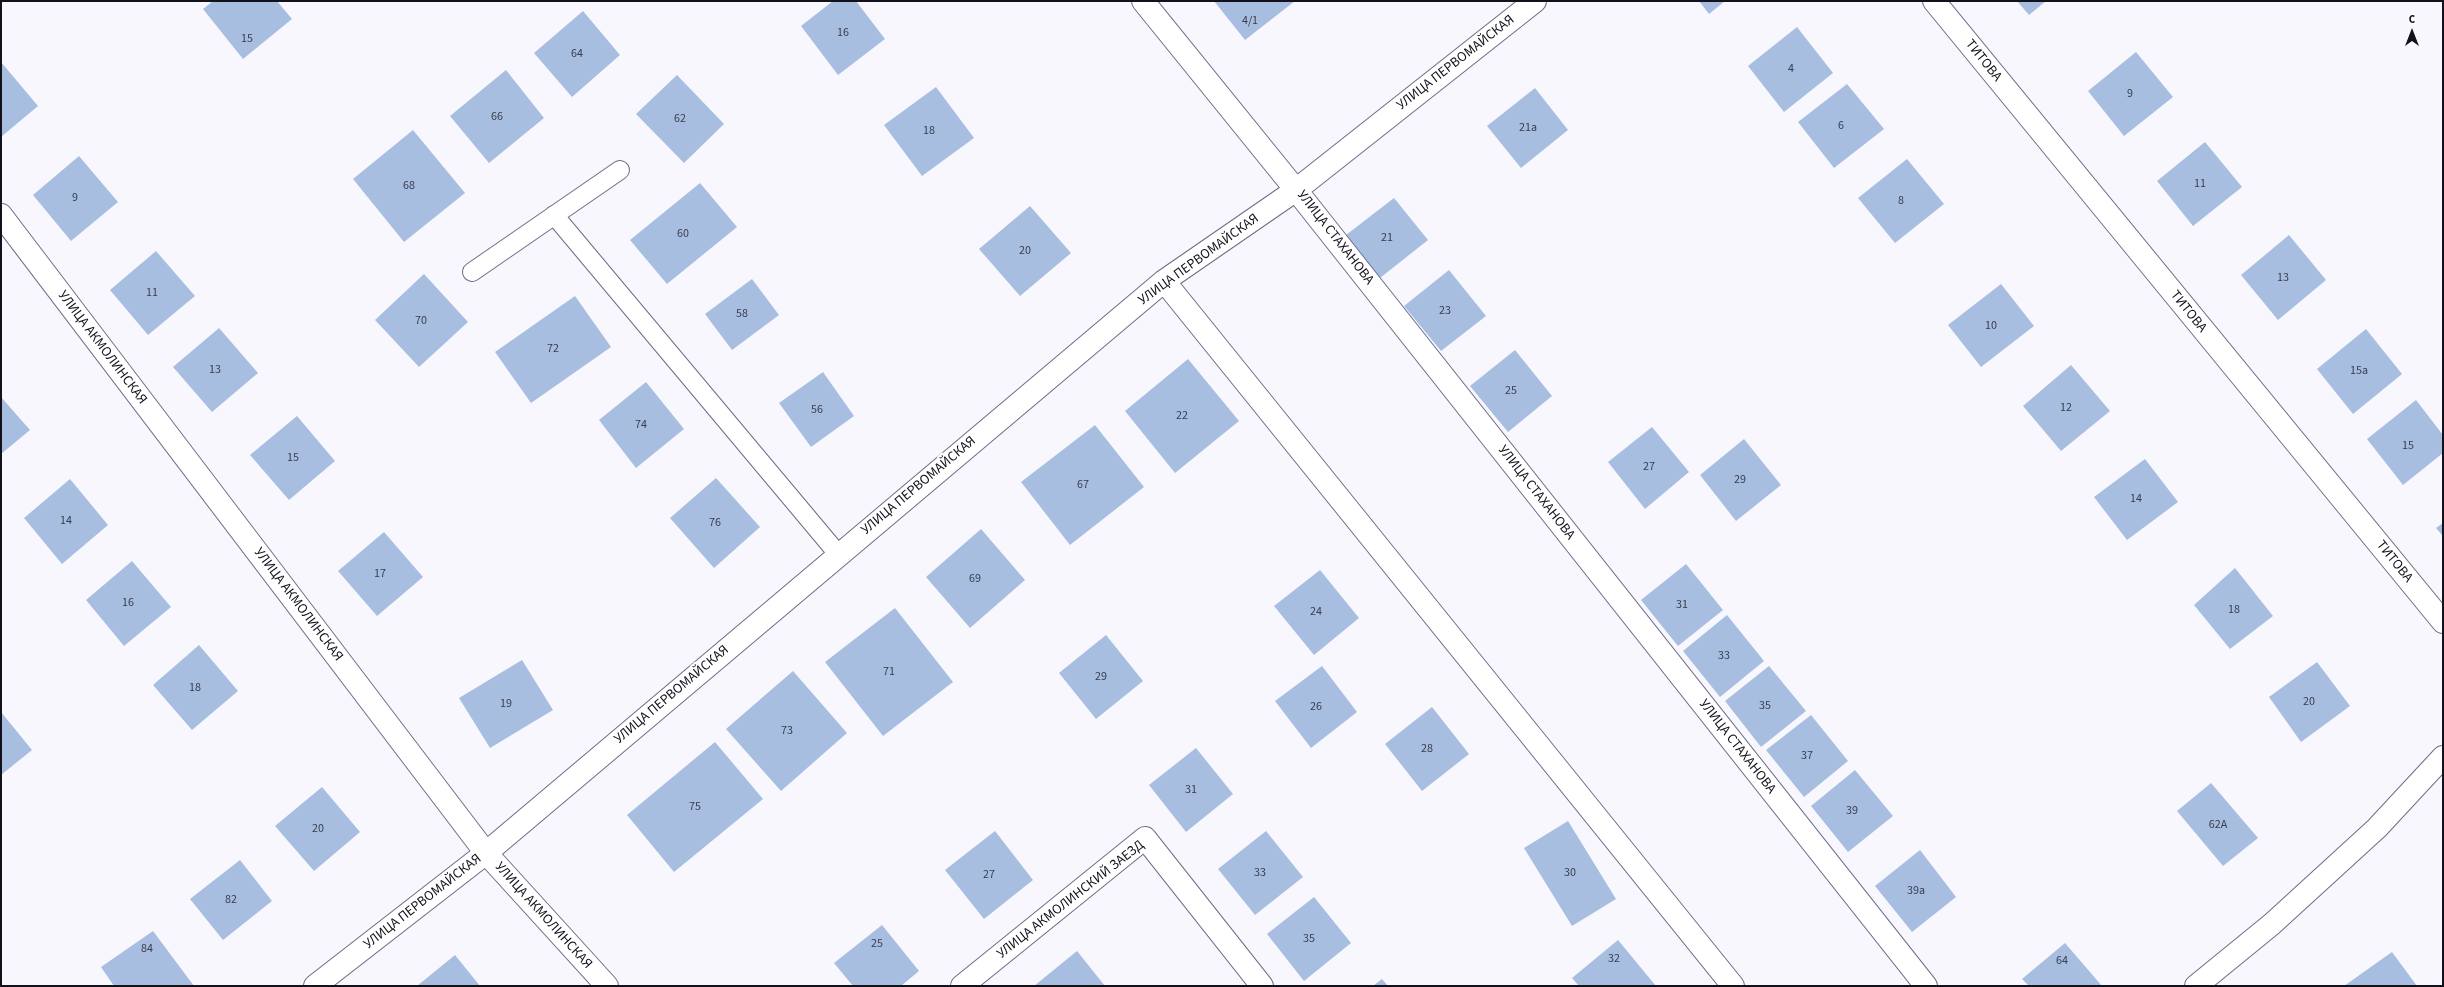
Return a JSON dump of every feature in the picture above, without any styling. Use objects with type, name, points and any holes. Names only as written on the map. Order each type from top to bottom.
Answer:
[{"type":"street","name":"УЛИЦА СТАХАНОВА","points":[[1143,1],[1296,190],[1926,986]]},
{"type":"street","name":"УЛИЦА ПЕРВОМАЙСКАЯ","points":[[315,986],[486,853],[838,554],[1164,281],[1296,190],[1535,1]]},
{"type":"street","name":"ТИТОВА","points":[[1934,1],[2443,622]]},
{"type":"street","name":"УЛИЦА АКМОЛИНСКАЯ","points":[[1,215],[486,853],[607,986]]},
{"type":"street","points":[[1164,281],[1732,986]]},
{"type":"street","points":[[2196,986],[2272,924],[2377,828],[2443,757]]},
{"type":"street","name":"УЛИЦА АКМОЛИНСКИЙ ЗАЕЗД","points":[[962,986],[1145,838],[1262,986]]},
{"type":"lane","points":[[472,272],[620,170]]},
{"type":"lane","points":[[554,215],[838,554]]},
{"type":"building","points":[[213,1],[277,1],[292,19],[243,59],[203,9]]},
{"type":"building","points":[[833,1],[856,1],[885,39],[838,75],[801,26]]},
{"type":"building","points":[[1214,1],[1295,1],[1245,40]]},
{"type":"building","points":[[1699,1],[1725,1],[1709,14]]},
{"type":"building","points":[[2017,1],[2046,1],[2029,15]]},
{"type":"building","points":[[583,11],[620,55],[572,97],[534,53]]},
{"type":"building","points":[[1797,27],[1833,73],[1784,112],[1748,66]]},
{"type":"building","points":[[2136,52],[2173,97],[2124,136],[2088,91]]},
{"type":"building","points":[[1,62],[38,106],[1,137]]},
{"type":"building","points":[[506,70],[544,118],[489,163],[450,116]]},
{"type":"building","points":[[677,75],[724,124],[684,163],[636,114]]},
{"type":"building","points":[[1847,84],[1884,129],[1834,168],[1798,122]]},
{"type":"building","points":[[936,87],[974,138],[922,176],[884,125]]},
{"type":"building","points":[[1535,88],[1568,130],[1521,168],[1487,126]]},
{"type":"building","points":[[413,130],[465,193],[404,242],[353,179]]},
{"type":"building","points":[[2205,142],[2242,187],[2193,226],[2157,181]]},
{"type":"building","points":[[79,156],[118,202],[71,241],[33,195]]},
{"type":"building","points":[[1907,159],[1944,204],[1895,243],[1858,198]]},
{"type":"building","points":[[700,183],[737,227],[667,284],[630,240]]},
{"type":"building","points":[[1394,198],[1428,240],[1380,278],[1346,235]]},
{"type":"building","points":[[1030,206],[1071,253],[1020,296],[979,249]]},
{"type":"building","points":[[2289,235],[2326,280],[2278,320],[2241,275]]},
{"type":"building","points":[[156,251],[195,296],[148,335],[110,290]]},
{"type":"building","points":[[1449,270],[1486,316],[1441,351],[1404,306]]},
{"type":"building","points":[[424,274],[468,322],[419,367],[375,320]]},
{"type":"building","points":[[752,279],[779,315],[732,350],[705,314]]},
{"type":"building","points":[[2001,284],[2034,326],[1981,367],[1948,325]]},
{"type":"building","points":[[575,296],[611,347],[531,403],[495,352]]},
{"type":"building","points":[[219,328],[258,373],[212,412],[173,367]]},
{"type":"building","points":[[2366,329],[2402,374],[2353,414],[2317,369]]},
{"type":"building","points":[[1515,350],[1552,396],[1508,432],[1470,386]]},
{"type":"building","points":[[1188,359],[1239,421],[1175,473],[1125,411]]},
{"type":"building","points":[[2071,365],[2110,411],[2061,451],[2023,406]]},
{"type":"building","points":[[823,372],[854,416],[811,447],[779,403]]},
{"type":"building","points":[[646,382],[684,429],[636,468],[599,420]]},
{"type":"building","points":[[1,397],[30,430],[1,454]]},
{"type":"building","points":[[2416,400],[2443,435],[2443,453],[2403,485],[2367,439]]},
{"type":"building","points":[[297,416],[335,461],[289,500],[250,455]]},
{"type":"building","points":[[1095,425],[1144,487],[1070,545],[1021,482]]},
{"type":"building","points":[[1652,427],[1689,472],[1645,509],[1608,462]]},
{"type":"building","points":[[1744,439],[1781,485],[1736,521],[1700,475]]},
{"type":"building","points":[[2145,459],[2178,502],[2127,540],[2094,497]]},
{"type":"building","points":[[716,478],[760,527],[714,568],[670,518]]},
{"type":"building","points":[[70,479],[108,525],[62,564],[24,518]]},
{"type":"building","points":[[2443,523],[2443,536],[2436,528]]},
{"type":"building","points":[[981,529],[1025,580],[970,628],[926,577]]},
{"type":"building","points":[[384,532],[423,577],[377,616],[338,571]]},
{"type":"building","points":[[132,561],[171,607],[124,646],[86,600]]},
{"type":"building","points":[[1686,564],[1723,610],[1678,646],[1641,600]]},
{"type":"building","points":[[2235,568],[2273,616],[2230,649],[2194,605]]},
{"type":"building","points":[[1320,570],[1359,618],[1314,655],[1274,606]]},
{"type":"building","points":[[895,608],[953,682],[883,736],[825,662]]},
{"type":"building","points":[[1727,615],[1764,661],[1720,697],[1683,651]]},
{"type":"building","points":[[1106,635],[1143,681],[1096,719],[1059,673]]},
{"type":"building","points":[[199,645],[238,691],[192,730],[153,685]]},
{"type":"building","points":[[522,660],[553,710],[490,748],[459,698]]},
{"type":"building","points":[[2317,662],[2350,706],[2301,742],[2269,697]]},
{"type":"building","points":[[1322,666],[1357,712],[1311,748],[1275,701]]},
{"type":"building","points":[[1769,666],[1806,711],[1761,747],[1725,701]]},
{"type":"building","points":[[793,671],[847,733],[781,791],[726,729]]},
{"type":"building","points":[[1432,707],[1469,754],[1422,791],[1385,744]]},
{"type":"building","points":[[1,712],[32,750],[1,775]]},
{"type":"building","points":[[1811,715],[1848,761],[1804,797],[1766,750]]},
{"type":"building","points":[[715,742],[763,799],[674,872],[627,815]]},
{"type":"building","points":[[1196,748],[1233,794],[1186,832],[1149,785]]},
{"type":"building","points":[[1855,770],[1893,816],[1848,852],[1811,806]]},
{"type":"building","points":[[2211,783],[2258,838],[2223,866],[2177,811]]},
{"type":"building","points":[[322,787],[360,832],[314,871],[275,826]]},
{"type":"building","points":[[1568,821],[1616,899],[1572,926],[1524,848]]},
{"type":"building","points":[[995,831],[1033,880],[984,919],[945,870]]},
{"type":"building","points":[[1266,831],[1303,877],[1255,915],[1218,869]]},
{"type":"building","points":[[1920,850],[1956,897],[1912,932],[1875,886]]},
{"type":"building","points":[[240,860],[272,901],[223,940],[190,899]]},
{"type":"building","points":[[1314,897],[1351,943],[1304,981],[1267,934]]},
{"type":"building","points":[[882,925],[919,971],[901,986],[853,986],[834,963]]},
{"type":"building","points":[[153,931],[194,986],[114,986],[101,967]]},
{"type":"building","points":[[1618,940],[1656,986],[1579,986],[1572,978]]},
{"type":"building","points":[[2065,943],[2102,986],[2029,986],[2022,979]]},
{"type":"building","points":[[1077,951],[1105,986],[1034,986]]},
{"type":"building","points":[[2392,952],[2417,986],[2344,986]]},
{"type":"building","points":[[455,955],[480,986],[417,986]]},
{"type":"building","points":[[1382,979],[1388,986],[1373,986]]}]
